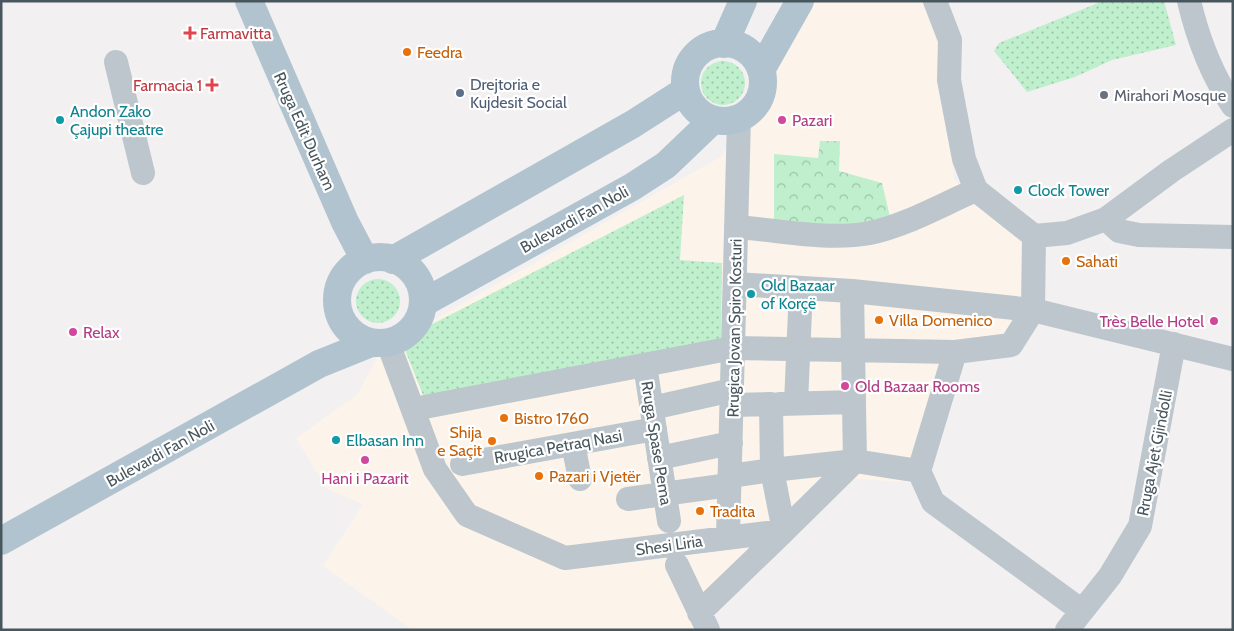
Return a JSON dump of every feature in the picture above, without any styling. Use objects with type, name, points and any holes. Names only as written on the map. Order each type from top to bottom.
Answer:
[{"type":"main road","name":"Rruga Edit Durham","points":[[249,1],[345,222],[364,260]]},
{"type":"main road","points":[[724,44],[743,1]]},
{"type":"main road","name":"Bulevardi Fan Noli","points":[[423,302],[632,187],[666,165],[726,119],[749,112],[757,104],[763,81],[761,70],[779,42],[800,1]]},
{"type":"main road","points":[[726,119],[701,113],[691,103],[686,90],[688,68],[694,58],[713,45],[736,45],[756,59],[761,70]]},
{"type":"main road","points":[[394,260],[633,124],[686,90]]},
{"type":"main road","points":[[374,258],[394,260],[406,266],[415,276],[421,289],[423,302],[419,318],[410,332],[396,341],[380,343],[356,336],[343,324],[338,312],[339,286],[353,266],[364,260],[374,258]]},
{"type":"main road","name":"Bulevardi Fan Noli","points":[[319,364],[343,324]]},
{"type":"main road","name":"Bulevardi Fan Noli","points":[[1,542],[319,364],[380,343]]},
{"type":"street","points":[[934,1],[950,40],[948,80],[964,160],[976,190],[1034,236],[1067,233],[1106,219],[1171,171],[1233,130]]},
{"type":"street","points":[[1191,2],[1199,40],[1220,88],[1233,106]]},
{"type":"street","points":[[116,62],[143,173]]},
{"type":"street","name":"Rrugica Jovan Spiro Kosturi","points":[[726,119],[736,227],[728,537]]},
{"type":"street","points":[[736,227],[832,235],[870,233],[913,218],[976,190]]},
{"type":"street","points":[[1106,219],[1119,231],[1139,235],[1233,237]]},
{"type":"street","points":[[1033,310],[1034,236]]},
{"type":"street","points":[[735,284],[852,291],[1033,310],[1233,360]]},
{"type":"street","points":[[796,404],[801,288]]},
{"type":"street","points":[[677,565],[704,621],[784,531],[855,462],[852,291]]},
{"type":"street","name":"Rruga Spase Pema","points":[[669,521],[645,365],[733,348],[955,352],[1012,345],[1033,310]]},
{"type":"street","name":"Shesi Liria","points":[[380,343],[414,409],[435,469],[467,516],[565,558],[784,531]]},
{"type":"street","name":"Rruga Ajet Gjindolli","points":[[1067,630],[1110,576],[1140,526],[1174,344]]},
{"type":"street","points":[[955,352],[919,471],[934,502],[1082,611]]},
{"type":"street","points":[[414,409],[645,365]]},
{"type":"street","name":"Rrugica Petraq Nasi","points":[[462,464],[573,444],[653,419],[732,398],[771,404],[854,402]]},
{"type":"street","points":[[771,404],[772,470],[784,531]]},
{"type":"street","points":[[660,458],[731,443]]},
{"type":"street","points":[[573,444],[580,479]]},
{"type":"street","points":[[628,499],[665,494],[772,470],[855,462],[919,471]]},
{"type":"shaded area","name":"Old Bazaar of Korçë","points":[[805,1],[929,1],[944,42],[954,180],[1028,240],[1016,347],[957,354],[919,483],[843,478],[703,614],[711,630],[413,630],[323,566],[363,504],[327,489],[296,438],[357,395],[381,350],[722,156]]},
{"type":"green space","points":[[1103,1],[1164,1],[1176,45],[1112,60],[1075,77],[1027,92],[994,51],[999,43]]},
{"type":"green space","points":[[727,61],[739,67],[744,74],[744,92],[739,99],[732,104],[719,105],[711,102],[704,95],[701,79],[704,71],[711,64]]},
{"type":"green space","points":[[820,141],[840,141],[839,171],[882,183],[890,217],[865,228],[774,221],[774,154],[818,158]]},
{"type":"green space","points":[[684,195],[680,260],[722,263],[721,340],[425,400],[401,340]]},
{"type":"green space","points":[[382,279],[394,285],[399,292],[399,310],[394,317],[387,322],[374,323],[366,320],[359,313],[356,297],[359,289],[366,282]]},
{"type":"place","name":"Farmavitta","points":[[190,33]]},
{"type":"place","name":"Feedra","points":[[407,52]]},
{"type":"place","name":"Farmacia 1","points":[[212,85]]},
{"type":"place","name":"Drejtoria e Kujdesit Social","points":[[460,93]]},
{"type":"place","name":"Mirahori Mosque","points":[[1104,95]]},
{"type":"place","name":"Andon Zako Çajupi theatre","points":[[60,120]]},
{"type":"place","name":"Pazari","points":[[782,120]]},
{"type":"place","name":"Clock Tower","points":[[1018,190]]},
{"type":"place","name":"Sahati","points":[[1066,261]]},
{"type":"place","name":"Old Bazaar of Korçë","points":[[751,294]]},
{"type":"place","name":"Villa Domenico","points":[[879,320]]},
{"type":"place","name":"Très Belle Hotel","points":[[1214,321]]},
{"type":"place","name":"Relax","points":[[73,332]]},
{"type":"place","name":"Old Bazaar Rooms","points":[[845,386]]},
{"type":"place","name":"Bistro 1760","points":[[504,418]]},
{"type":"place","name":"Elbasan Inn","points":[[336,440]]},
{"type":"place","name":"Shija e Saçit","points":[[492,441]]},
{"type":"place","name":"Hani i Pazarit","points":[[365,460]]},
{"type":"place","name":"Pazari i Vjetër","points":[[539,476]]},
{"type":"place","name":"Tradita","points":[[700,511]]}]
